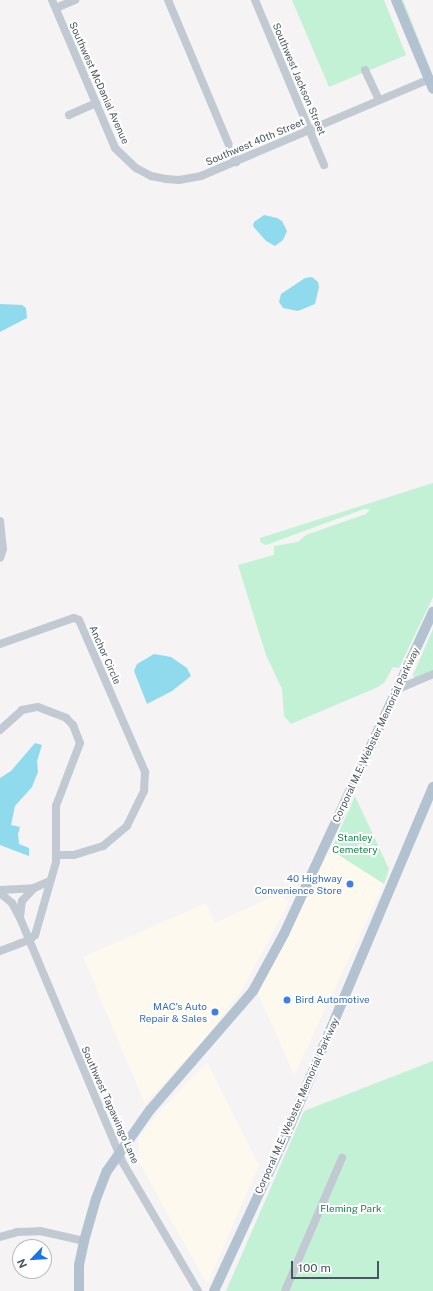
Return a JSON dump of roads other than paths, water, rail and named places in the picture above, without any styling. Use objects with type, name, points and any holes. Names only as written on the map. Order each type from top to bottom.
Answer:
[{"type":"main road","points":[[396,0],[433,89]]},
{"type":"main road","name":"Corporal M.E. Webster Memorial Parkway","points":[[80,1291],[79,1266],[84,1241],[96,1199],[118,1152],[150,1110],[252,991],[284,934],[433,612]]},
{"type":"main road","name":"Corporal M.E. Webster Memorial Parkway","points":[[214,1291],[286,1135],[433,787]]},
{"type":"street","name":"Southwest McDanial Avenue","points":[[52,0],[115,148],[136,168]]},
{"type":"street","points":[[56,8],[75,0]]},
{"type":"street","points":[[168,0],[236,162]]},
{"type":"street","name":"Southwest Jackson Street","points":[[254,0],[324,165]]},
{"type":"street","points":[[365,70],[379,100]]},
{"type":"street","name":"Southwest 40th Street","points":[[136,168],[152,176],[178,180],[201,176],[429,79]]},
{"type":"street","points":[[69,115],[96,103]]},
{"type":"street","points":[[0,521],[3,549],[0,558]]},
{"type":"street","name":"Anchor Circle","points":[[0,644],[74,618],[79,620],[145,772],[144,791],[127,826],[114,839],[88,852],[57,855]]},
{"type":"street","points":[[398,689],[433,674]]},
{"type":"street","points":[[0,730],[22,710],[38,707],[66,718],[76,731],[80,744],[56,806],[57,855],[34,935],[29,940],[0,950]]},
{"type":"street","points":[[0,891],[34,888],[50,881]]},
{"type":"street","points":[[20,918],[22,901],[34,888]]},
{"type":"street","name":"Southwest Tapawingo Lane","points":[[0,891],[12,903],[20,918],[118,1152],[198,1291]]},
{"type":"street","points":[[285,1291],[342,1158]]},
{"type":"street","points":[[0,1236],[17,1232],[40,1231],[84,1241]]},
{"type":"water","points":[[264,215],[277,218],[282,221],[287,231],[283,240],[275,246],[266,241],[253,226],[254,222]]},
{"type":"water","points":[[312,277],[318,282],[319,287],[315,304],[298,311],[283,308],[279,302],[281,294],[305,278]]},
{"type":"water","points":[[0,304],[22,305],[26,308],[27,318],[0,332]]},
{"type":"water","points":[[154,654],[171,657],[187,668],[191,676],[172,691],[147,704],[134,671],[137,664]]},
{"type":"water","points":[[35,743],[42,745],[37,761],[38,772],[32,787],[15,806],[11,825],[20,827],[18,834],[19,844],[29,848],[29,856],[0,845],[0,778],[11,771]]},
{"type":"place","name":"40 Highway Convenience Store","points":[[350,884]]},
{"type":"place","name":"Bird Automotive","points":[[287,1000]]},
{"type":"place","name":"MAC's Auto Repair & Sales","points":[[215,1012]]},
{"type":"park label","name":"Stanley Cemetery","points":[[355,842]]},
{"type":"park label","name":"Fleming Park","points":[[351,1209]]}]
